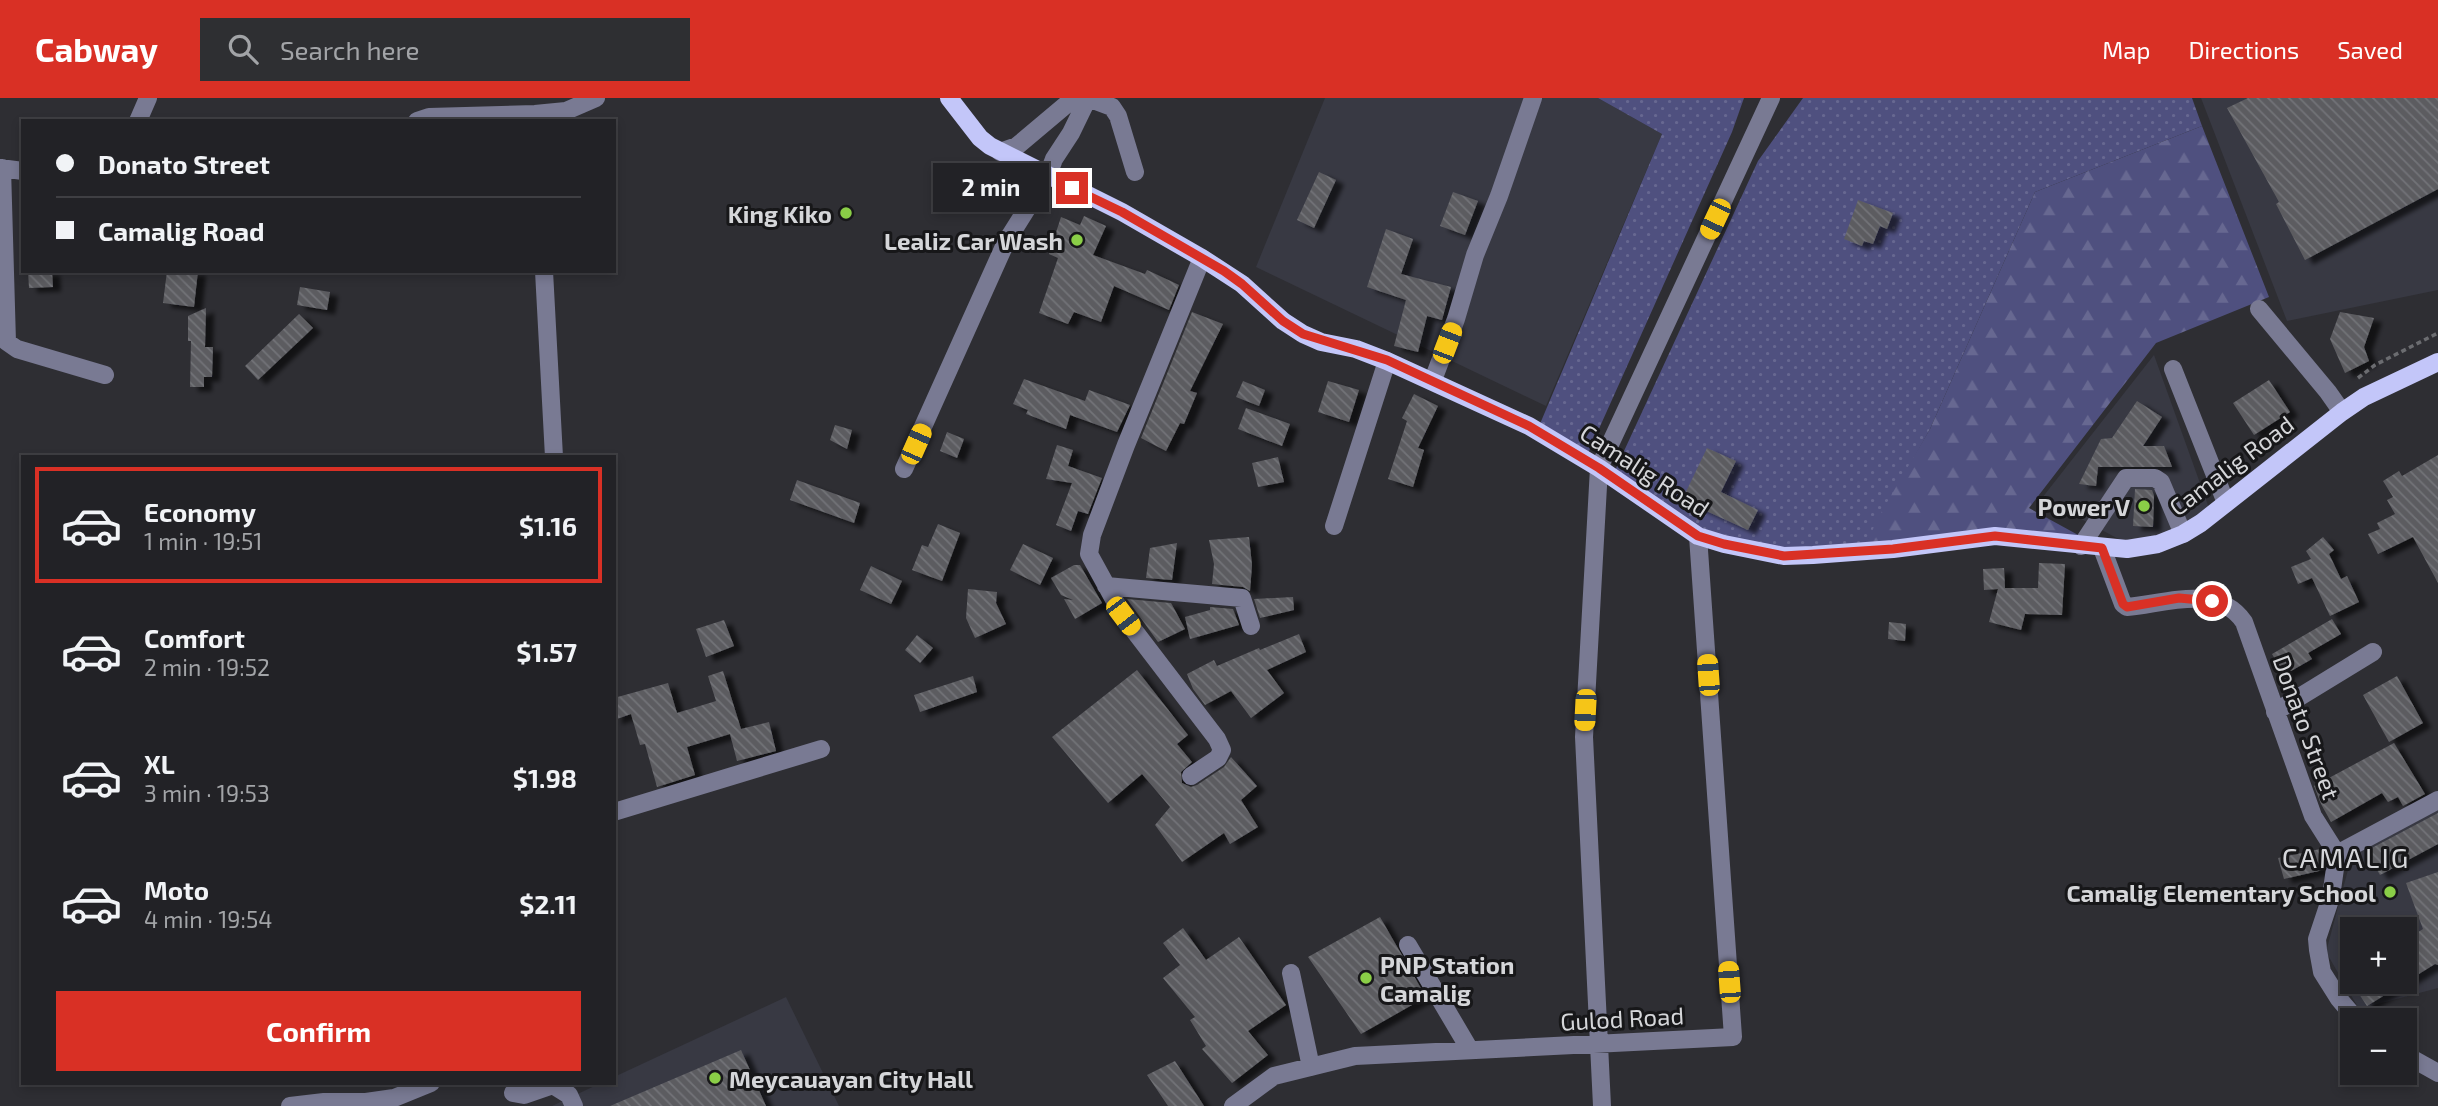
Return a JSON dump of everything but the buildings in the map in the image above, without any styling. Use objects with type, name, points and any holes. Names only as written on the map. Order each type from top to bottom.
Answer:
[{"type":"main road","name":"Camalig Road","points":[[954,100],[980,138],[1000,152],[1122,212],[1202,258],[1242,284],[1283,321],[1303,334],[1387,360],[1529,426],[1599,468],[1698,536],[1784,556],[1893,549],[1995,536],[2127,550],[2144,547],[2183,534],[2226,503],[2337,405],[2364,397],[2438,362]]},
{"type":"street","points":[[139,119],[148,98]]},
{"type":"street","points":[[423,119],[535,118],[566,111],[596,98]]},
{"type":"street","points":[[1000,152],[1017,146],[1074,98]]},
{"type":"street","points":[[904,469],[1006,242],[1072,133],[1088,98],[1112,107],[1118,116],[1135,172]]},
{"type":"street","points":[[1433,380],[1456,319],[1475,255],[1534,98]]},
{"type":"street","points":[[1602,1106],[1584,737],[1599,468],[1770,98]]},
{"type":"street","points":[[21,171],[1,168],[7,342],[17,349],[105,375]]},
{"type":"street","points":[[1191,776],[1218,758],[1222,750],[1217,739],[1123,616],[1089,554],[1092,535],[1126,445],[1202,258]]},
{"type":"street","points":[[544,273],[554,455]]},
{"type":"street","points":[[2259,309],[2337,405]]},
{"type":"street","points":[[1334,526],[1387,360]]},
{"type":"street","points":[[2172,369],[2226,503]]},
{"type":"street","points":[[2081,546],[2126,478],[2155,478],[2161,482],[2183,534]]},
{"type":"street","name":"Gulod Road","points":[[1233,1106],[1274,1076],[1355,1056],[1733,1037],[1698,536]]},
{"type":"street","name":"Donato Street","points":[[2102,548],[2123,604],[2127,607],[2179,598],[2212,601],[2230,607],[2239,614],[2313,816],[2337,854]]},
{"type":"street","points":[[1106,586],[1242,598],[1251,626]]},
{"type":"street","points":[[2275,712],[2373,652]]},
{"type":"street","points":[[616,807],[821,750]]},
{"type":"street","points":[[2347,1008],[2322,972],[2317,939],[2331,897],[2337,854],[2438,800]]},
{"type":"street","points":[[1408,945],[1470,1050]]},
{"type":"street","points":[[1291,973],[1311,1067]]},
{"type":"street","points":[[2417,1061],[2438,1073]]},
{"type":"street","points":[[290,1106],[394,1098],[426,1085]]},
{"type":"street","points":[[513,1094],[524,1095],[554,1085],[569,1095],[574,1106]]},
{"type":"path","points":[[2337,405],[2375,365],[2438,333]]},
{"type":"shaded area","points":[[1325,98],[1598,98],[1662,134],[1546,406],[1256,267]]},
{"type":"shaded area","points":[[2201,98],[2438,98],[2438,290],[2287,321]]},
{"type":"shaded area","points":[[2154,355],[2210,511],[2161,539],[2126,543],[2042,498]]},
{"type":"shaded area","name":"Camalig Elementary School","points":[[2438,806],[2438,988],[2417,994],[2417,917],[2340,917],[2340,976],[2326,952],[2352,855]]},
{"type":"shaded area","name":"Camalig Elementary School","points":[[2350,994],[2415,994],[2363,1008],[2358,1008]]},
{"type":"shaded area","points":[[786,997],[839,1106],[552,1106],[597,1085],[616,1085],[616,1076]]},
{"type":"green space","points":[[1598,98],[1744,98],[1732,132],[1585,460],[1537,431],[1662,134]]},
{"type":"green space","points":[[1803,98],[2192,98],[2202,126],[2035,192],[1930,429],[1862,551],[1724,544],[1612,477],[1758,161]]},
{"type":"green space","points":[[2202,126],[2269,297],[2156,343],[2029,508],[2102,548],[1995,536],[1862,551],[1930,429],[2035,192]]},
{"type":"place","name":"King Kiko","points":[[846,213]]},
{"type":"place","name":"Lealiz Car Wash","points":[[1077,240]]},
{"type":"place","name":"Power V","points":[[2144,506]]},
{"type":"place","name":"Camalig Elementary School","points":[[2390,892]]},
{"type":"place","name":"PNP Station Camalig","points":[[1366,978]]},
{"type":"place","name":"Meycauayan City Hall","points":[[715,1078]]},
{"type":"district","name":"CAMALIG","points":[[2346,857]]},
{"type":"route","points":[[1072,188],[1122,212],[1224,271],[1283,321],[1303,334],[1321,342],[1356,349],[1387,360],[1529,426],[1599,468],[1698,536],[1784,556],[1893,549],[1995,536],[2102,548],[2123,604],[2127,607],[2179,598],[2212,601]]}]
